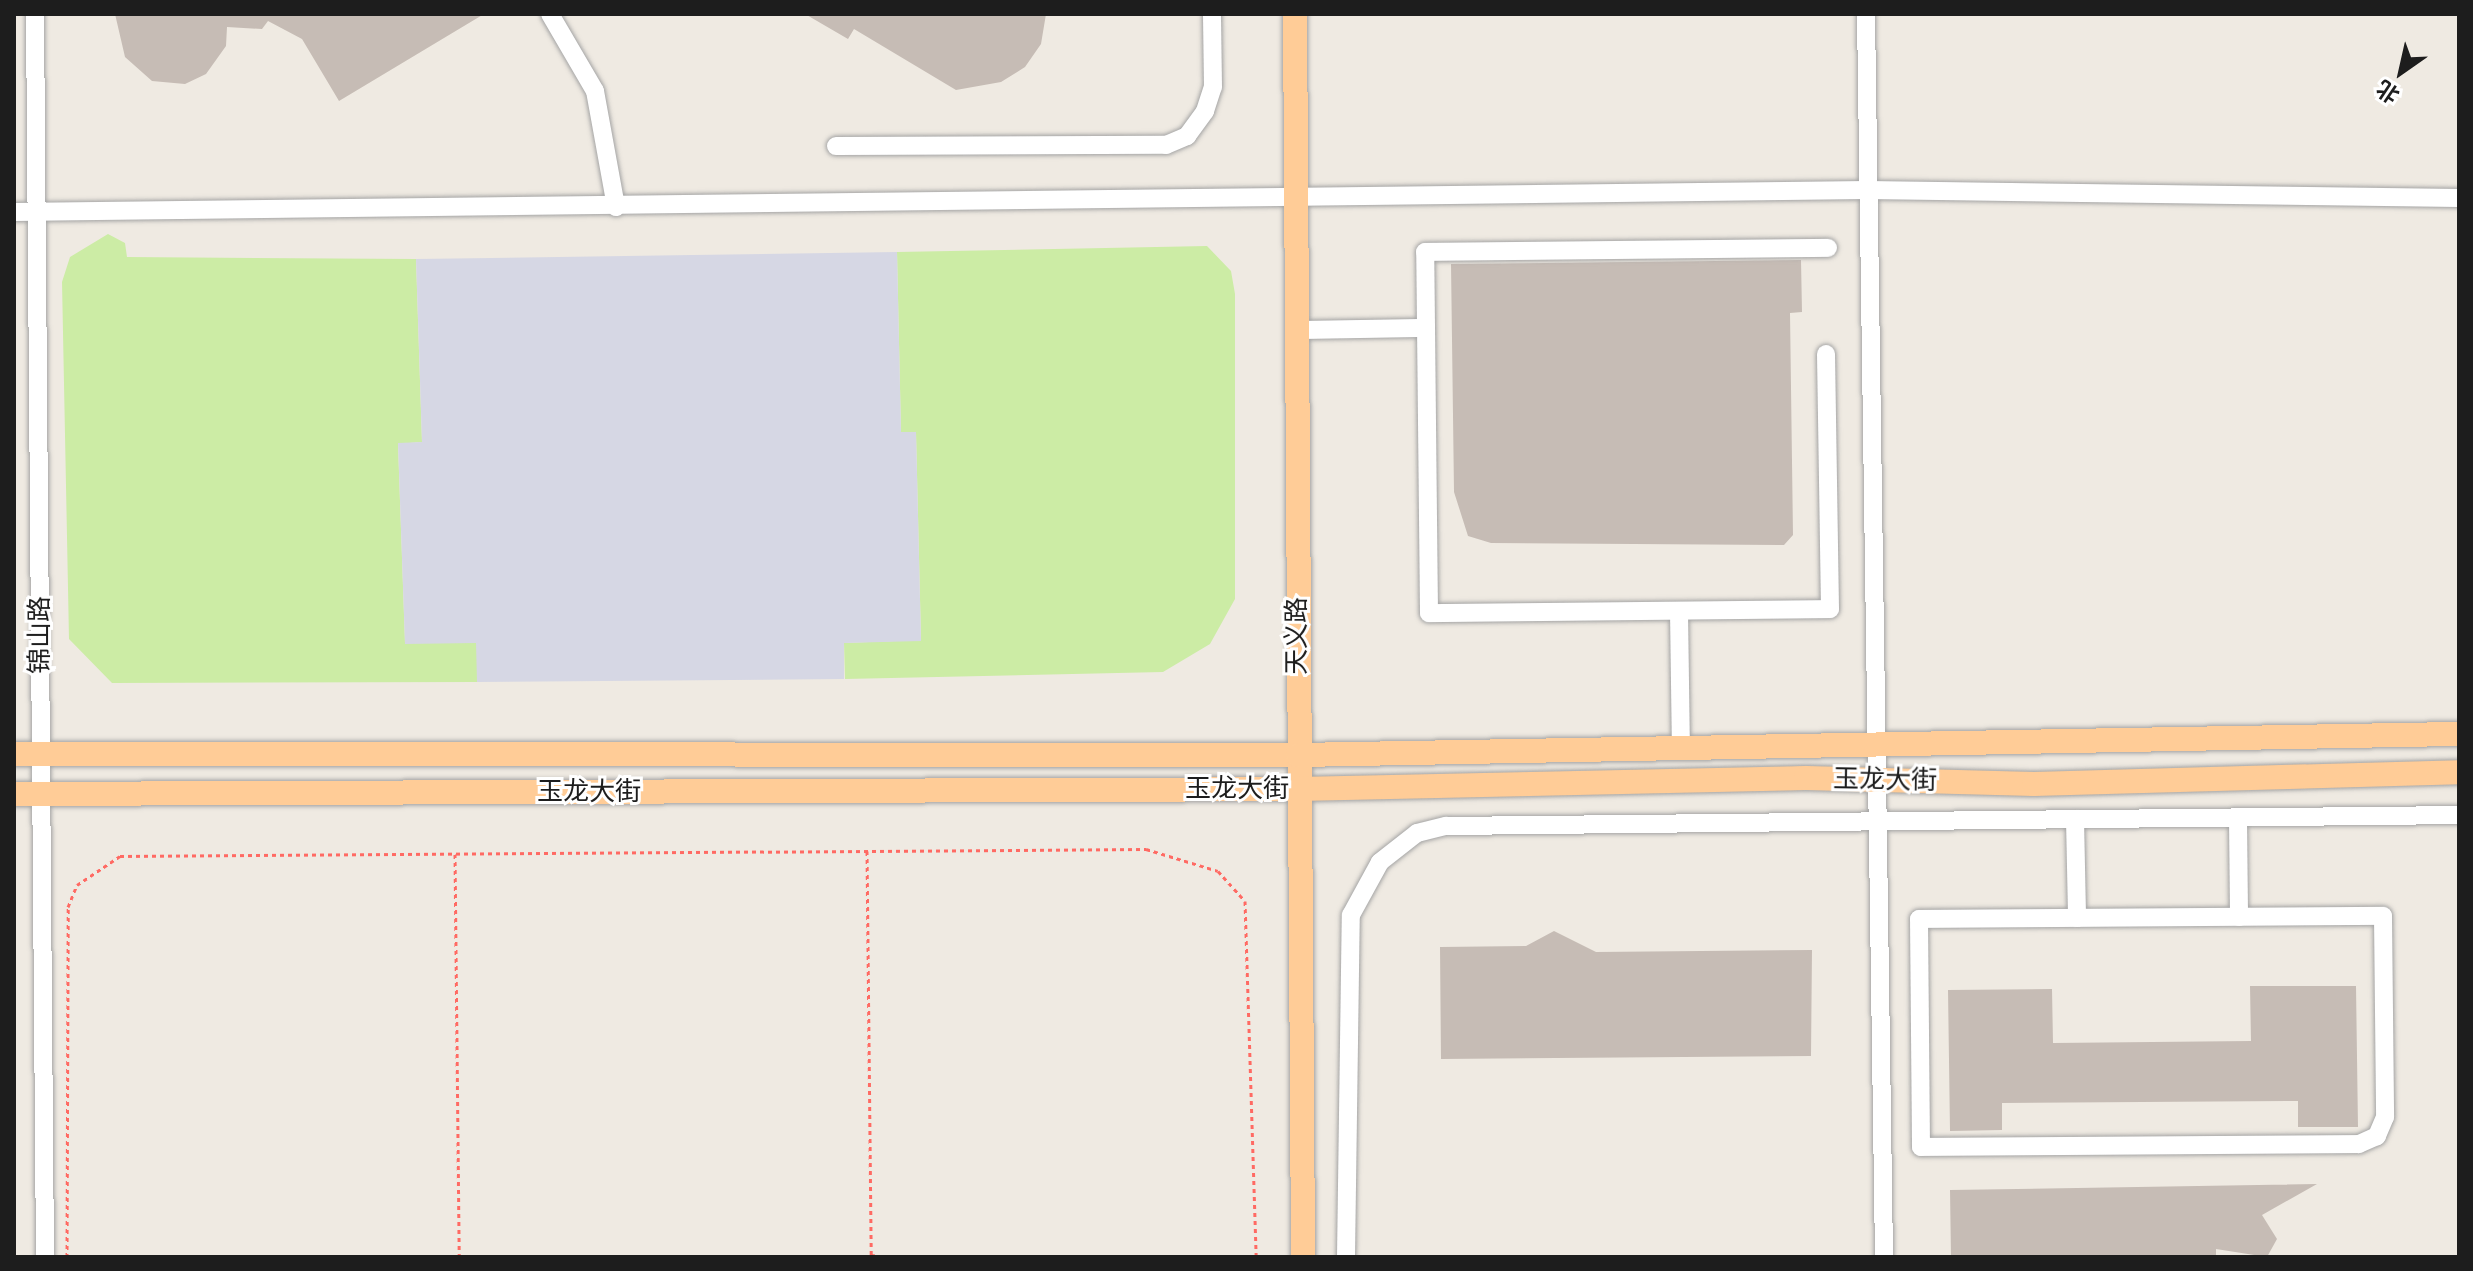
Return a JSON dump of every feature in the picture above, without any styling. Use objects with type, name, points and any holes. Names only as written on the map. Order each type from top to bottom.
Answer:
[{"type":"main road","name":"天义路","points":[[1295,14],[1303,1257]]},
{"type":"main road","name":"玉龙大街","points":[[14,754],[1298,755],[1875,747],[2459,734]]},
{"type":"main road","name":"玉龙大街","points":[[14,794],[1298,789],[1875,780],[2034,784],[2459,772]]},
{"type":"street","name":"锦山路","points":[[35,14],[45,1257]]},
{"type":"street","points":[[550,14],[595,91],[616,207]]},
{"type":"street","points":[[836,146],[1166,145],[1187,136],[1205,111],[1213,87],[1212,14]]},
{"type":"street","points":[[1866,14],[1884,1257]]},
{"type":"street","points":[[14,212],[1296,200],[1867,190],[2459,198]]},
{"type":"street","points":[[1826,354],[1830,609],[1429,613],[1425,252],[1828,248]]},
{"type":"street","points":[[1296,330],[1425,328]]},
{"type":"street","points":[[1679,611],[1681,749]]},
{"type":"street","points":[[1346,1257],[1346,953],[1351,915],[1380,862],[1417,833],[1446,826],[2459,815]]},
{"type":"street","points":[[2238,818],[2239,917]]},
{"type":"street","points":[[2075,819],[2077,918]]},
{"type":"street","points":[[2383,916],[2385,1117],[2377,1136],[2359,1144],[1921,1147],[1919,919],[2077,918],[2383,916]]},
{"type":"path","points":[[67,1257],[68,907],[77,885],[120,856],[1146,849],[1218,871],[1245,901],[1251,928],[1256,1257]]},
{"type":"path","points":[[867,851],[871,1255],[887,1257]]},
{"type":"path","points":[[455,854],[459,1257]]},
{"type":"green space","points":[[108,234],[125,243],[127,257],[416,259],[422,442],[398,444],[405,643],[477,643],[477,682],[112,683],[69,639],[62,282],[70,257]]},
{"type":"green space","points":[[1207,246],[1231,271],[1235,294],[1235,599],[1210,644],[1163,672],[845,679],[844,643],[921,640],[916,433],[901,433],[897,252]]},
{"type":"shaded area","points":[[897,252],[901,432],[916,432],[921,641],[844,643],[844,679],[477,682],[476,643],[405,644],[398,443],[422,442],[416,259]]},
{"type":"building","points":[[115,14],[484,14],[339,101],[302,39],[268,21],[262,29],[227,27],[226,46],[206,74],[185,84],[152,81],[125,57]]},
{"type":"building","points":[[805,14],[1046,14],[1041,44],[1025,67],[1001,82],[956,90],[854,29],[848,39]]},
{"type":"building","points":[[1801,260],[1802,312],[1790,313],[1793,535],[1784,545],[1491,543],[1468,536],[1454,492],[1451,264]]},
{"type":"building","points":[[1554,931],[1596,952],[1812,950],[1811,1056],[1441,1059],[1440,947],[1526,946]]},
{"type":"building","points":[[2250,986],[2356,986],[2358,1127],[2298,1127],[2298,1101],[2002,1103],[2002,1130],[1950,1131],[1948,990],[2052,989],[2053,1043],[2251,1041]]},
{"type":"building","points":[[2317,1184],[2262,1215],[2277,1239],[2267,1257],[2216,1249],[2216,1257],[1951,1257],[1950,1190]]}]
